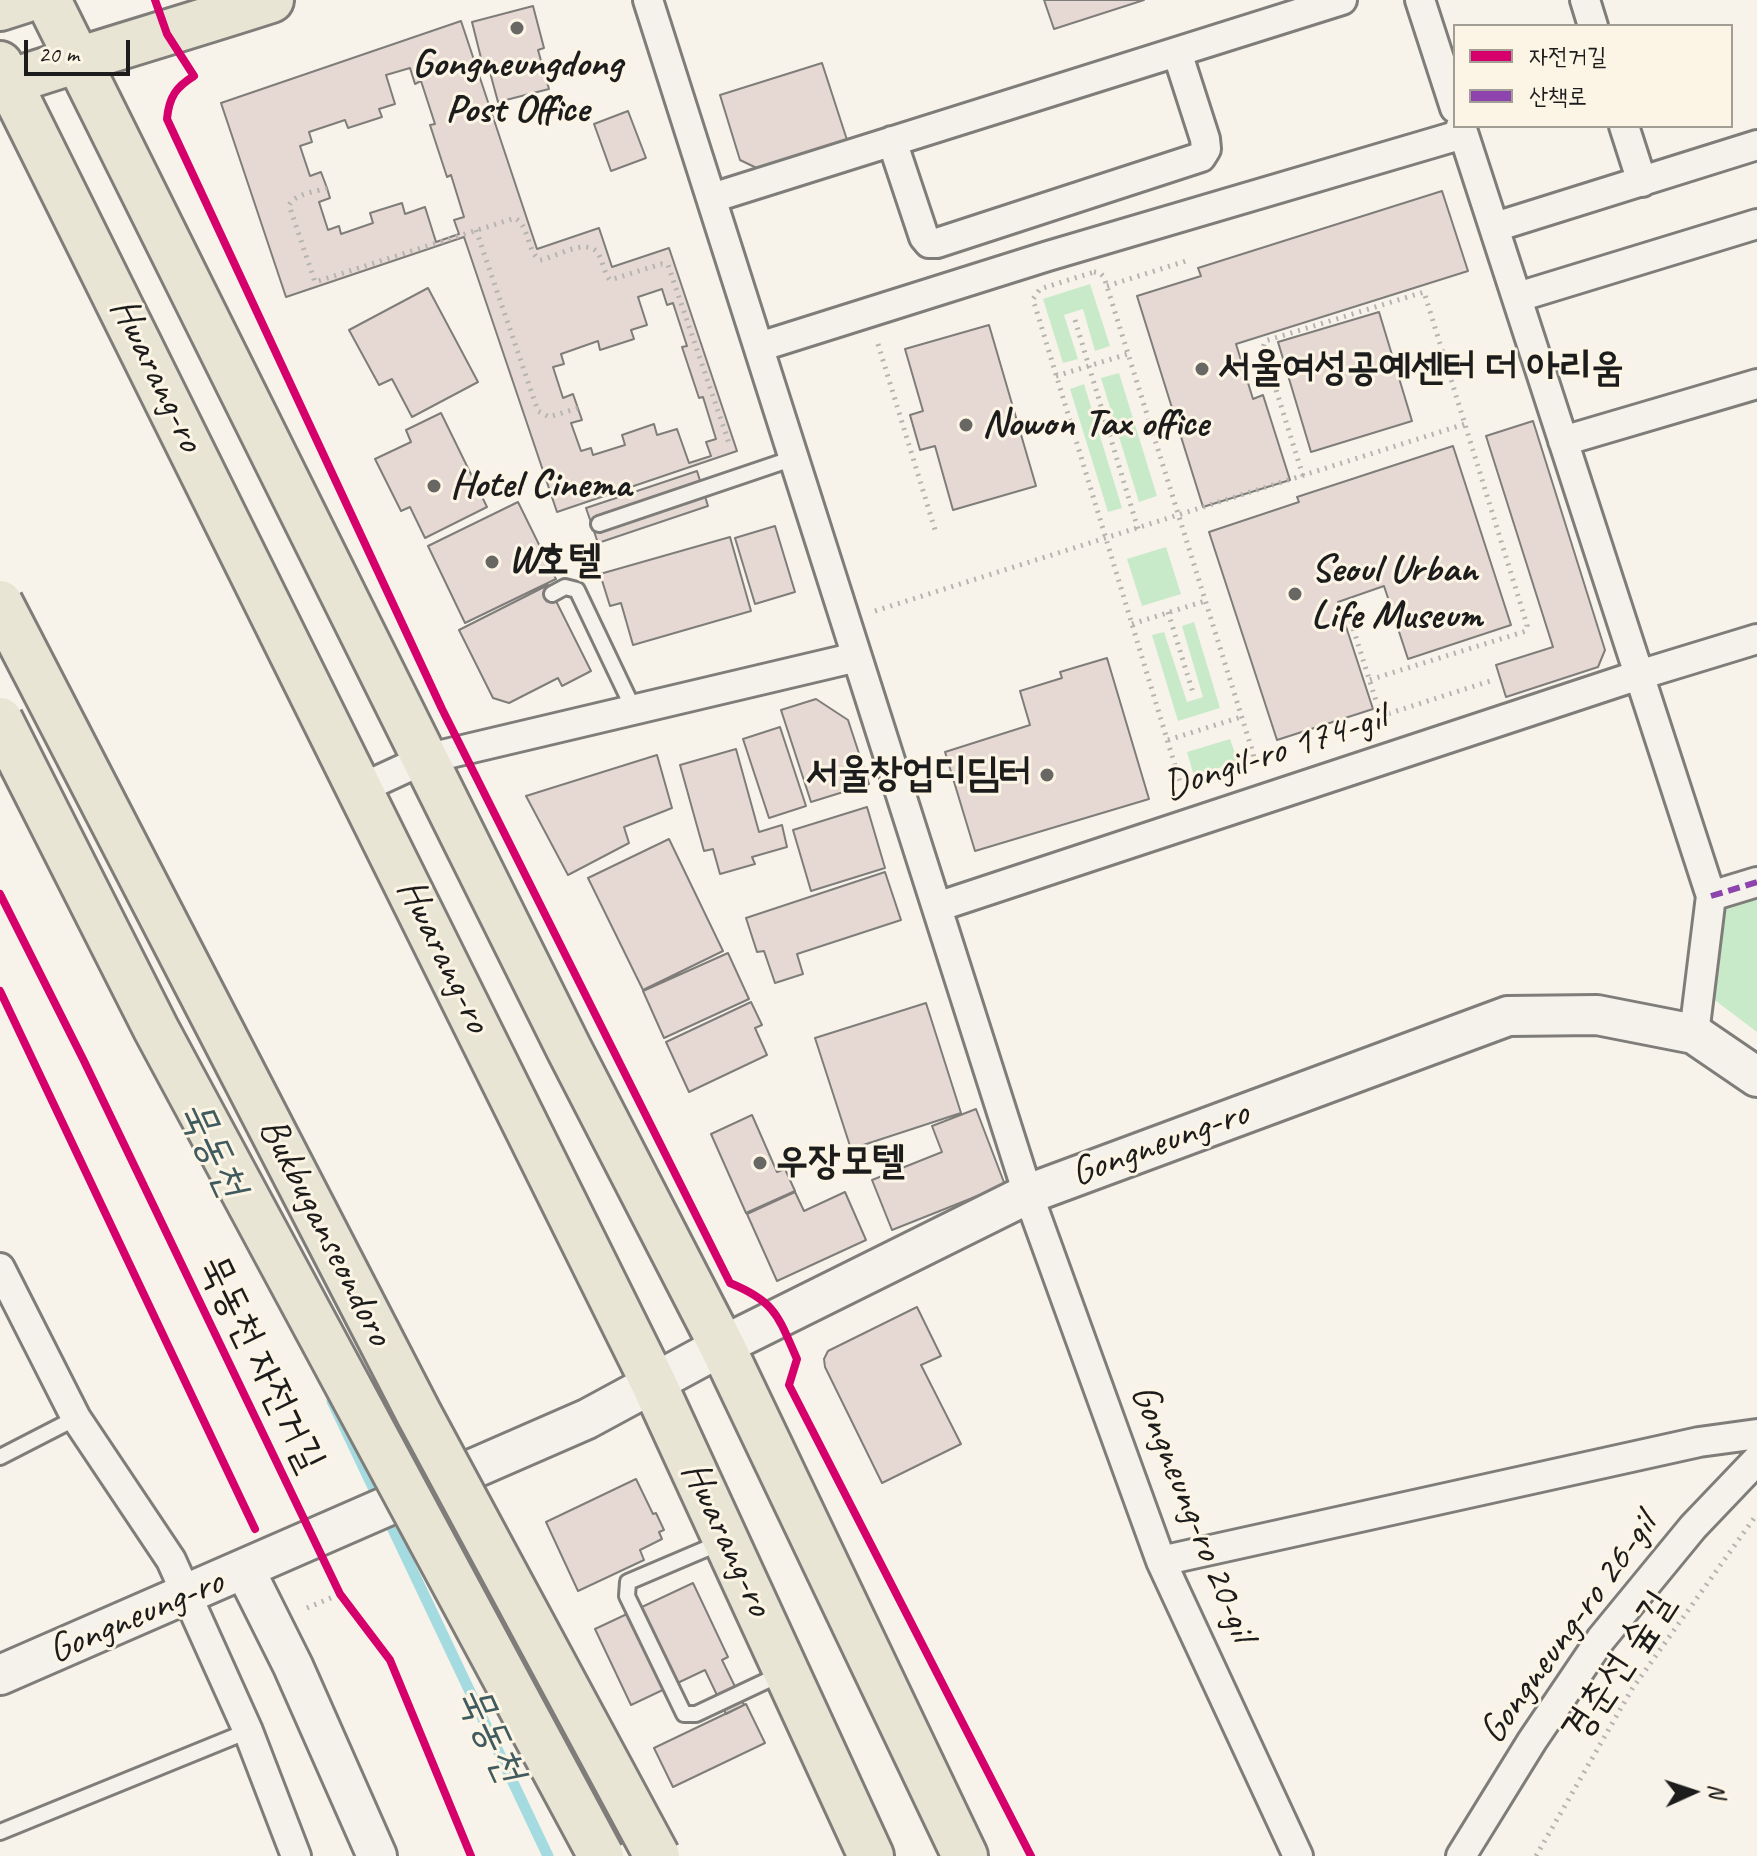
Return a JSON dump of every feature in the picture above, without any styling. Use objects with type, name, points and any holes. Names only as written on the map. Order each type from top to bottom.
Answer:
[{"type":"main road","points":[[0,8],[25,0]]},
{"type":"main road","name":"Hwarang-ro","points":[[48,0],[569,1049],[722,1346],[965,1856]]},
{"type":"main road","points":[[3,77],[77,59],[271,0]]},
{"type":"main road","name":"Hwarang-ro","points":[[3,77],[653,1382],[871,1856]]},
{"type":"main road","name":"Bukbuganseondoro","points":[[0,603],[412,1400],[657,1856]]},
{"type":"main road","name":"Bukbuganseondoro","points":[[0,720],[164,1043],[601,1856]]},
{"type":"street","points":[[648,0],[1028,1194]]},
{"type":"street","points":[[712,198],[1342,0]]},
{"type":"street","points":[[1420,0],[1453,101]]},
{"type":"street","points":[[1585,0],[1592,24]]},
{"type":"street","points":[[892,141],[924,237],[929,243],[937,243],[1194,161],[1203,155],[1205,139],[1177,52]]},
{"type":"street","points":[[759,347],[1453,125]]},
{"type":"street","points":[[1462,128],[1711,896],[1694,1034]]},
{"type":"street","points":[[1625,128],[1642,182]]},
{"type":"street","points":[[1495,227],[1757,145]]},
{"type":"street","points":[[1033,211],[1048,256]]},
{"type":"street","points":[[1518,297],[1757,224]]},
{"type":"street","points":[[1563,441],[1757,384]]},
{"type":"street","name":"Dongil-ro 174-gil","points":[[937,907],[1639,675],[1757,639]]},
{"type":"street","points":[[360,789],[425,759],[857,657]]},
{"type":"street","points":[[1711,896],[1757,882]]},
{"type":"street","name":"Gongneung-ro","points":[[0,1675],[587,1419],[722,1346],[1028,1194],[1508,1016],[1597,1015],[1694,1034],[1757,1077]]},
{"type":"street","name":"Gongneung-ro 20-gil","points":[[1028,1194],[1161,1561],[1298,1856]]},
{"type":"street","points":[[0,1268],[76,1418],[171,1560],[248,1731],[293,1855]]},
{"type":"street","points":[[1161,1561],[1699,1442],[1757,1434]]},
{"type":"street","name":"Gongneung-ro 26-gil","points":[[1461,1856],[1532,1741],[1601,1639],[1693,1527],[1757,1460]]},
{"type":"street","points":[[258,1563],[293,1666],[377,1856]]},
{"type":"lane","points":[[599,524],[794,458]]},
{"type":"lane","points":[[552,594],[565,587],[577,590],[634,710]]},
{"type":"lane","points":[[0,1457],[76,1418]]},
{"type":"lane","points":[[726,1540],[628,1582],[627,1596],[679,1710],[684,1714],[696,1714],[786,1671]]},
{"type":"lane","points":[[0,1832],[248,1731]]},
{"type":"path","points":[[327,188],[299,196],[289,205],[315,282],[515,218],[521,221],[536,259],[543,260],[583,247],[592,248],[598,253],[610,280],[661,264],[668,265],[730,446]]},
{"type":"path","points":[[476,230],[538,411],[549,417],[578,408]]},
{"type":"path","points":[[1107,286],[1186,261]]},
{"type":"path","points":[[1094,272],[1104,277],[1107,286],[1254,760],[1246,767],[1185,786],[1180,782],[1033,299],[1040,289],[1094,272]]},
{"type":"path","points":[[1303,476],[1264,343],[1424,292],[1527,619],[1526,631],[1369,680]]},
{"type":"path","points":[[1075,320],[1138,529]]},
{"type":"path","points":[[878,344],[936,533]]},
{"type":"path","points":[[1056,376],[1128,354]]},
{"type":"path","points":[[874,612],[1465,424]]},
{"type":"path","points":[[907,438],[916,435]]},
{"type":"path","points":[[1132,624],[1205,601]]},
{"type":"path","points":[[1346,606],[1386,731]]},
{"type":"path","points":[[1168,612],[1194,696]]},
{"type":"path","points":[[1381,716],[1490,681]]},
{"type":"path","points":[[1168,740],[1241,717]]},
{"type":"path","points":[[333,1581],[348,1605]]},
{"type":"path","points":[[307,1608],[340,1594]]},
{"type":"green space","points":[[1090,284],[1110,346],[1095,351],[1083,309],[1064,315],[1078,359],[1063,363],[1043,299]]},
{"type":"green space","points":[[1119,373],[1157,496],[1139,502],[1101,378]]},
{"type":"green space","points":[[1084,384],[1122,508],[1108,512],[1070,389]]},
{"type":"green space","points":[[1166,547],[1181,594],[1142,606],[1127,559]]},
{"type":"green space","points":[[1194,622],[1220,708],[1178,721],[1152,635],[1164,632],[1187,702],[1203,697],[1182,626]]},
{"type":"green space","points":[[1230,739],[1238,762],[1194,776],[1187,752]]},
{"type":"green space","points":[[1757,895],[1757,1032],[1712,998],[1724,903]]},
{"type":"building","points":[[1044,0],[1144,0],[1054,29]]},
{"type":"building","points":[[533,6],[544,48],[538,50],[549,89],[498,102],[488,65],[483,66],[472,22]]},
{"type":"building","points":[[461,21],[537,249],[599,228],[612,267],[669,248],[737,451],[557,512],[464,237],[286,297],[221,103]]},
{"type":"building","points":[[822,63],[848,143],[763,171],[740,160],[720,95]]},
{"type":"building","points":[[410,68],[415,84],[421,81],[435,124],[430,125],[464,217],[454,220],[459,234],[436,242],[425,207],[405,214],[402,203],[370,213],[373,223],[341,234],[339,226],[328,230],[319,202],[330,198],[327,188],[321,172],[310,176],[300,146],[312,142],[309,132],[345,120],[348,128],[382,117],[379,109],[395,104],[386,75]]},
{"type":"building","points":[[628,111],[646,158],[611,171],[594,124]]},
{"type":"building","name":"서울여성공예센터 더 아리움","points":[[1442,191],[1468,271],[1236,344],[1253,399],[1263,395],[1290,480],[1203,507],[1137,296],[1201,276],[1198,268]]},
{"type":"building","points":[[428,288],[478,382],[412,417],[392,379],[379,385],[349,330]]},
{"type":"building","points":[[662,289],[667,305],[673,303],[687,346],[682,347],[716,439],[706,442],[711,456],[689,463],[677,429],[657,435],[654,424],[622,435],[625,445],[593,455],[591,448],[581,451],[571,423],[582,420],[573,394],[563,398],[553,367],[564,364],[561,354],[598,341],[600,350],[634,339],[631,330],[647,325],[638,297]]},
{"type":"building","points":[[1379,312],[1412,421],[1311,452],[1278,342]]},
{"type":"building","name":"Nowon Tax office","points":[[989,325],[1036,486],[953,510],[935,446],[920,450],[910,415],[923,411],[905,349]]},
{"type":"building","points":[[441,413],[487,507],[425,538],[410,507],[401,511],[375,459],[411,442],[406,430]]},
{"type":"building","points":[[1533,421],[1605,650],[1598,667],[1506,697],[1496,665],[1553,647],[1486,436]]},
{"type":"building","name":"Seoul Urban Life Museum","points":[[1453,446],[1511,625],[1408,659],[1384,586],[1338,602],[1373,709],[1277,740],[1209,532],[1299,502],[1297,497]]},
{"type":"building","points":[[697,471],[708,506],[598,543],[586,508]]},
{"type":"building","name":"W호텔","points":[[518,502],[556,579],[465,623],[428,546]]},
{"type":"building","points":[[775,526],[795,592],[755,604],[735,538]]},
{"type":"building","points":[[730,537],[751,611],[633,645],[621,603],[610,606],[600,574]]},
{"type":"building","points":[[548,585],[591,671],[562,686],[558,678],[509,703],[493,698],[459,630]]},
{"type":"building","name":"서울창업디딤터","points":[[1107,658],[1149,799],[975,851],[945,752],[1030,725],[1020,691],[1062,678],[1060,672]]},
{"type":"building","points":[[816,699],[848,720],[869,784],[811,802],[781,710]]},
{"type":"building","points":[[780,727],[806,806],[769,818],[743,739]]},
{"type":"building","points":[[736,749],[759,832],[782,825],[787,847],[752,857],[755,864],[720,874],[713,849],[704,851],[680,765]]},
{"type":"building","points":[[657,755],[672,808],[624,827],[629,843],[568,875],[526,796]]},
{"type":"building","points":[[867,807],[885,868],[811,891],[793,830]]},
{"type":"building","points":[[669,839],[723,951],[643,990],[588,878]]},
{"type":"building","points":[[885,872],[901,920],[797,954],[803,974],[775,983],[764,951],[757,952],[746,918]]},
{"type":"building","points":[[728,953],[749,999],[664,1038],[643,991]]},
{"type":"building","points":[[751,1002],[762,1025],[755,1028],[767,1055],[689,1092],[666,1042]]},
{"type":"building","points":[[926,1003],[961,1113],[851,1149],[815,1038]]},
{"type":"building","points":[[976,1109],[1005,1185],[892,1230],[872,1180],[942,1152],[932,1126]]},
{"type":"building","points":[[752,1115],[777,1172],[785,1169],[795,1191],[746,1213],[711,1134]]},
{"type":"building","points":[[795,1192],[804,1211],[845,1192],[866,1240],[777,1281],[747,1214]]},
{"type":"building","points":[[917,1307],[941,1356],[921,1365],[961,1444],[882,1483],[825,1367],[824,1359],[828,1351]]},
{"type":"building","points":[[636,1479],[664,1530],[659,1532],[662,1539],[640,1550],[644,1560],[578,1591],[546,1522]]},
{"type":"building","points":[[693,1583],[728,1657],[722,1660],[744,1705],[726,1714],[705,1670],[631,1705],[595,1629]]},
{"type":"building","points":[[746,1704],[765,1743],[673,1787],[654,1748]]},
{"type":"waterway","name":"묵동천","points":[[332,1401],[548,1856]]},
{"type":"marked path","points":[[1711,896],[1757,882]]},
{"type":"cycle path","points":[[155,0],[167,34],[194,76],[174,93],[167,119],[442,709],[730,1283],[757,1297],[780,1321],[797,1359],[789,1385],[1031,1856]]},
{"type":"cycle path","name":"묵동천 자전거길","points":[[0,894],[84,1061],[340,1594],[390,1660],[471,1856]]},
{"type":"cycle path","points":[[0,991],[255,1529]]},
{"type":"place","name":"Gongneungdong Post Office","points":[[517,28]]},
{"type":"place","name":"서울여성공예센터 더 아리움","points":[[1202,369]]},
{"type":"place","name":"Nowon Tax office","points":[[966,425]]},
{"type":"place","name":"Hotel Cinema","points":[[434,486]]},
{"type":"place","name":"W호텔","points":[[492,562]]},
{"type":"place","name":"Seoul Urban Life Museum","points":[[1295,594]]},
{"type":"place","name":"서울창업디딤터","points":[[1047,775]]},
{"type":"place","name":"우장모텔","points":[[760,1163]]}]
